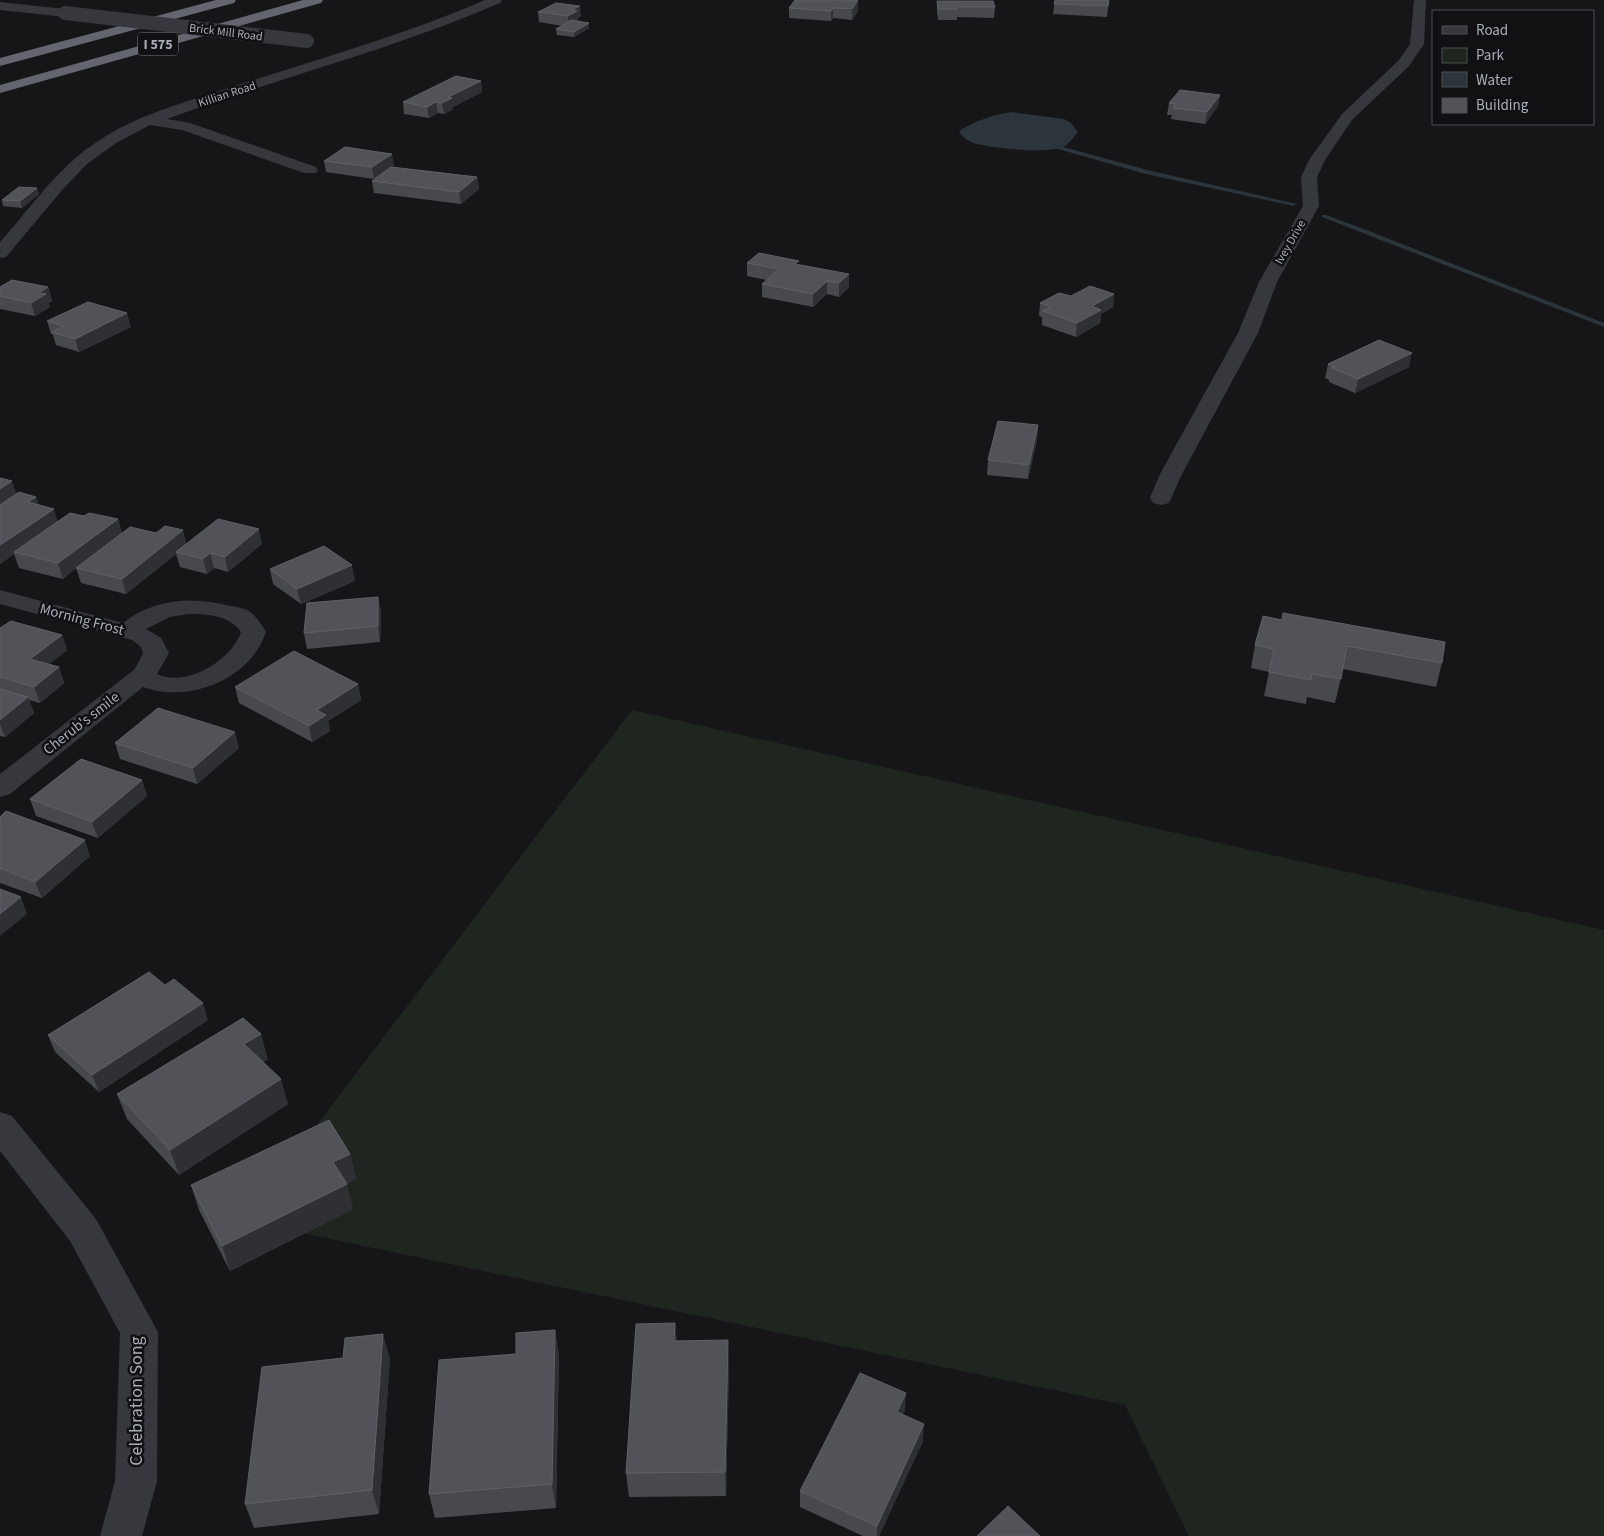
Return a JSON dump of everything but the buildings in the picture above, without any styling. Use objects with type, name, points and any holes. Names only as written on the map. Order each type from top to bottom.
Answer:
[{"type":"highway","name":"I 575","points":[[0,62],[230,0]]},
{"type":"highway","name":"I 575","points":[[0,89],[317,0]]},
{"type":"street","points":[[26,9],[46,0]]},
{"type":"street","name":"Killian Road","points":[[0,253],[39,207],[85,159],[120,136],[150,121],[441,23],[496,0]]},
{"type":"street","name":"Ivey Drive","points":[[1161,498],[1171,474],[1248,332],[1268,282],[1311,206],[1309,178],[1317,160],[1347,117],[1404,63],[1417,44],[1420,0]]},
{"type":"street","name":"Brick Mill Road","points":[[0,6],[312,42]]},
{"type":"street","points":[[335,45],[363,49]]},
{"type":"street","points":[[150,121],[185,126],[310,170]]},
{"type":"street","name":"Morning Frost","points":[[0,597],[141,635],[152,643],[156,653]]},
{"type":"street","points":[[128,631],[138,622],[153,615],[176,608],[203,605],[241,617],[254,632],[247,649],[235,661],[213,675],[184,685],[157,684],[141,676]]},
{"type":"street","name":"Cherub's smile","points":[[0,788],[145,673],[156,653]]},
{"type":"street","name":"Celebration Song","points":[[0,1126],[83,1230],[139,1332],[136,1481],[121,1536]]},
{"type":"green space","points":[[632,710],[1604,930],[1604,1536],[1189,1536],[1125,1405],[244,1221]]},
{"type":"water","points":[[1011,112],[1064,119],[1071,123],[1078,132],[1065,146],[1058,149],[1034,150],[1006,149],[973,143],[959,131],[984,119]]},
{"type":"waterway","points":[[1060,148],[1146,172],[1294,204]]},
{"type":"waterway","points":[[1324,216],[1604,325]]}]
